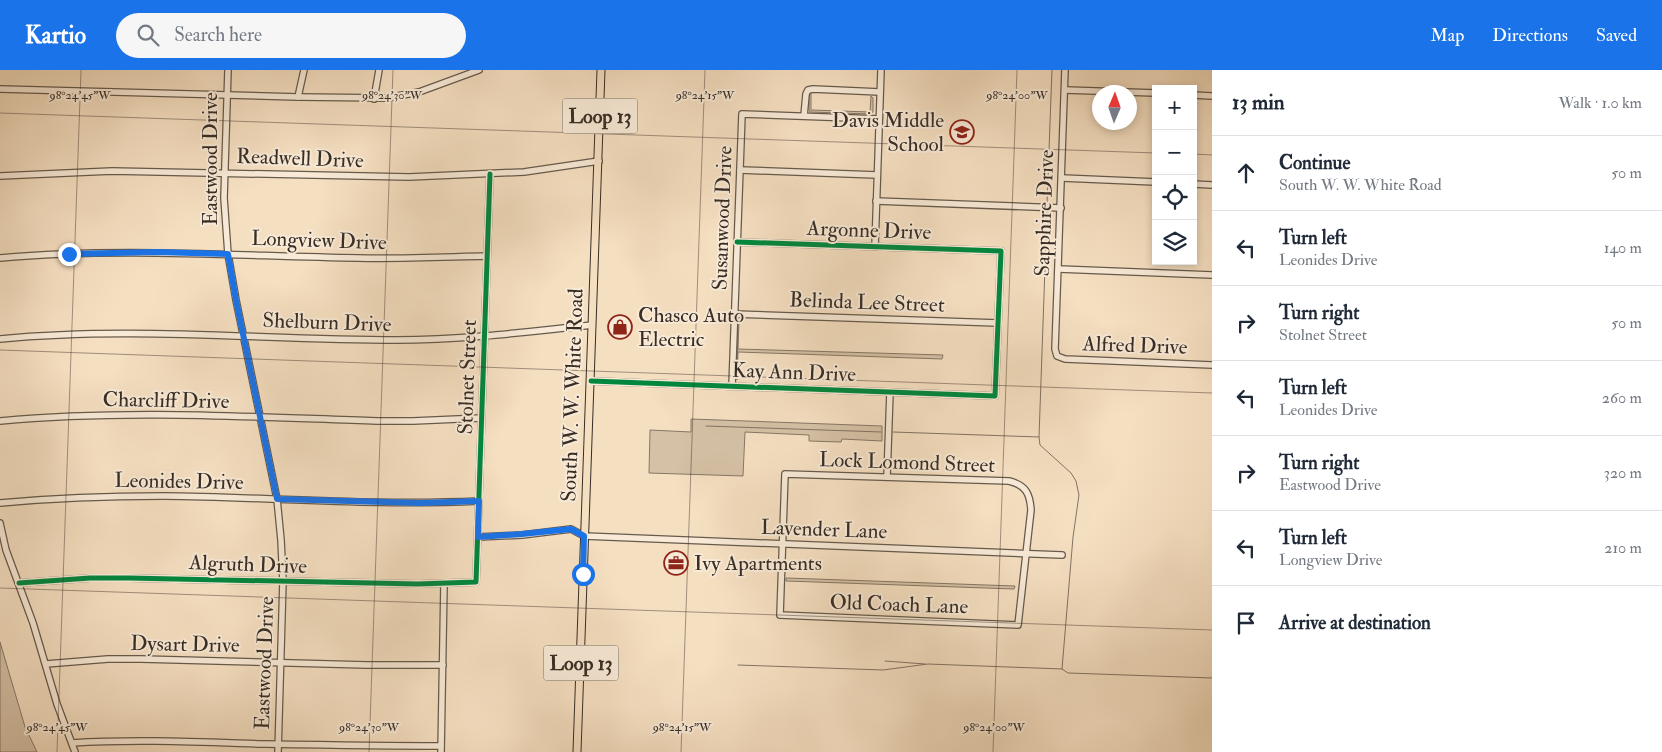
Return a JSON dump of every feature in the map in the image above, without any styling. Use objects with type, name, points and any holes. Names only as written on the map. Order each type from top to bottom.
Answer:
[{"type":"main road","name":"South W. W. White Road","points":[[577,752],[601,70]]},
{"type":"street","name":"Eastwood Drive","points":[[228,70],[224,172],[224,211],[228,254],[277,499],[281,540],[283,581],[278,752]]},
{"type":"street","points":[[298,97],[304,70]]},
{"type":"street","points":[[374,99],[379,70]]},
{"type":"street","points":[[0,89],[374,99],[399,97],[419,92],[479,70]]},
{"type":"street","points":[[875,247],[881,70]]},
{"type":"street","name":"Sapphire Drive","points":[[1057,356],[1055,349],[1065,70]]},
{"type":"street","points":[[804,116],[808,90],[880,92]]},
{"type":"street","points":[[1065,90],[1152,93]]},
{"type":"street","points":[[1197,95],[1212,96]]},
{"type":"street","name":"Susanwood Drive","points":[[732,386],[742,114],[879,119]]},
{"type":"street","name":"Readwell Drive","points":[[0,176],[112,171],[409,177],[490,174],[551,169],[598,162]]},
{"type":"street","points":[[740,170],[877,175]]},
{"type":"street","name":"Stolnet Street","points":[[476,582],[490,174]]},
{"type":"street","points":[[1062,178],[1152,182]]},
{"type":"street","points":[[1197,184],[1212,185]]},
{"type":"street","points":[[876,201],[1061,208]]},
{"type":"street","name":"Argonne Drive","points":[[737,242],[1001,251],[998,323]]},
{"type":"street","name":"Longview Drive","points":[[0,258],[156,252],[358,258],[487,256]]},
{"type":"street","points":[[1059,269],[1212,275]]},
{"type":"street","name":"Belinda Lee Street","points":[[734,314],[998,323]]},
{"type":"street","name":"Kay Ann Drive","points":[[591,381],[995,396],[998,323]]},
{"type":"street","name":"Shelburn Drive","points":[[0,340],[122,334],[395,340],[485,336],[592,325]]},
{"type":"street","name":"Alfred Drive","points":[[1057,356],[1065,358],[1212,365]]},
{"type":"street","points":[[887,477],[890,392]]},
{"type":"street","name":"Charcliff Drive","points":[[0,421],[108,415],[413,422],[482,418]]},
{"type":"street","name":"Lock Lomond Street","points":[[782,544],[785,474],[1009,481],[1015,482],[1026,490],[1029,495],[1031,510],[1025,553]]},
{"type":"street","name":"Leonides Drive","points":[[0,503],[110,496],[420,503],[479,501]]},
{"type":"street","points":[[0,523],[6,550],[19,583],[57,704],[75,752]]},
{"type":"street","points":[[478,537],[571,529],[584,536]]},
{"type":"street","name":"Lavender Lane","points":[[584,536],[1062,555]]},
{"type":"street","name":"Old Coach Lane","points":[[782,544],[780,615],[1018,625],[1025,553]]},
{"type":"street","name":"Algruth Drive","points":[[19,583],[90,578],[444,584],[476,582]]},
{"type":"street","points":[[72,743],[167,741],[441,749],[444,584]]},
{"type":"street","name":"Dysart Drive","points":[[46,664],[124,659],[443,665]]},
{"type":"shaded area","points":[[811,93],[811,110],[870,112],[871,96],[873,98],[873,112],[870,114],[810,112],[809,95]]},
{"type":"shaded area","points":[[739,320],[738,349],[943,355],[942,359],[738,352],[737,380],[738,322]]},
{"type":"shaded area","points":[[691,419],[882,426],[882,441],[842,439],[841,442],[809,441],[809,435],[745,432],[743,476],[649,473],[650,430],[691,432]]},
{"type":"shaded area","points":[[786,578],[1015,586],[1014,589],[786,581]]},
{"type":"shaded area","points":[[0,642],[25,727],[37,752],[0,752]]},
{"type":"waterway","points":[[1047,204],[1052,70]]},
{"type":"waterway","points":[[1047,211],[1039,437],[1040,445],[1071,473],[1076,481],[1079,495],[1073,537],[1062,669],[1068,673],[1212,678]]},
{"type":"waterway","points":[[706,426],[881,432]]},
{"type":"waterway","points":[[893,432],[1039,437]]},
{"type":"waterway","points":[[885,661],[925,664]]},
{"type":"waterway","points":[[738,665],[883,670],[928,664],[1062,669]]},
{"type":"cycle path","points":[[19,583],[90,578],[418,584],[476,582],[490,174]]},
{"type":"cycle path","points":[[591,381],[995,396],[1001,251],[737,242]]},
{"type":"place","name":"Davis Middle School","points":[[962,132]]},
{"type":"place","name":"Chasco Auto Electric","points":[[620,327]]},
{"type":"place","name":"Ivy Apartments","points":[[676,563]]},
{"type":"route","points":[[69,254],[156,252],[228,254],[277,499],[420,503],[479,501],[478,537],[571,529],[584,536],[583,574]]}]
